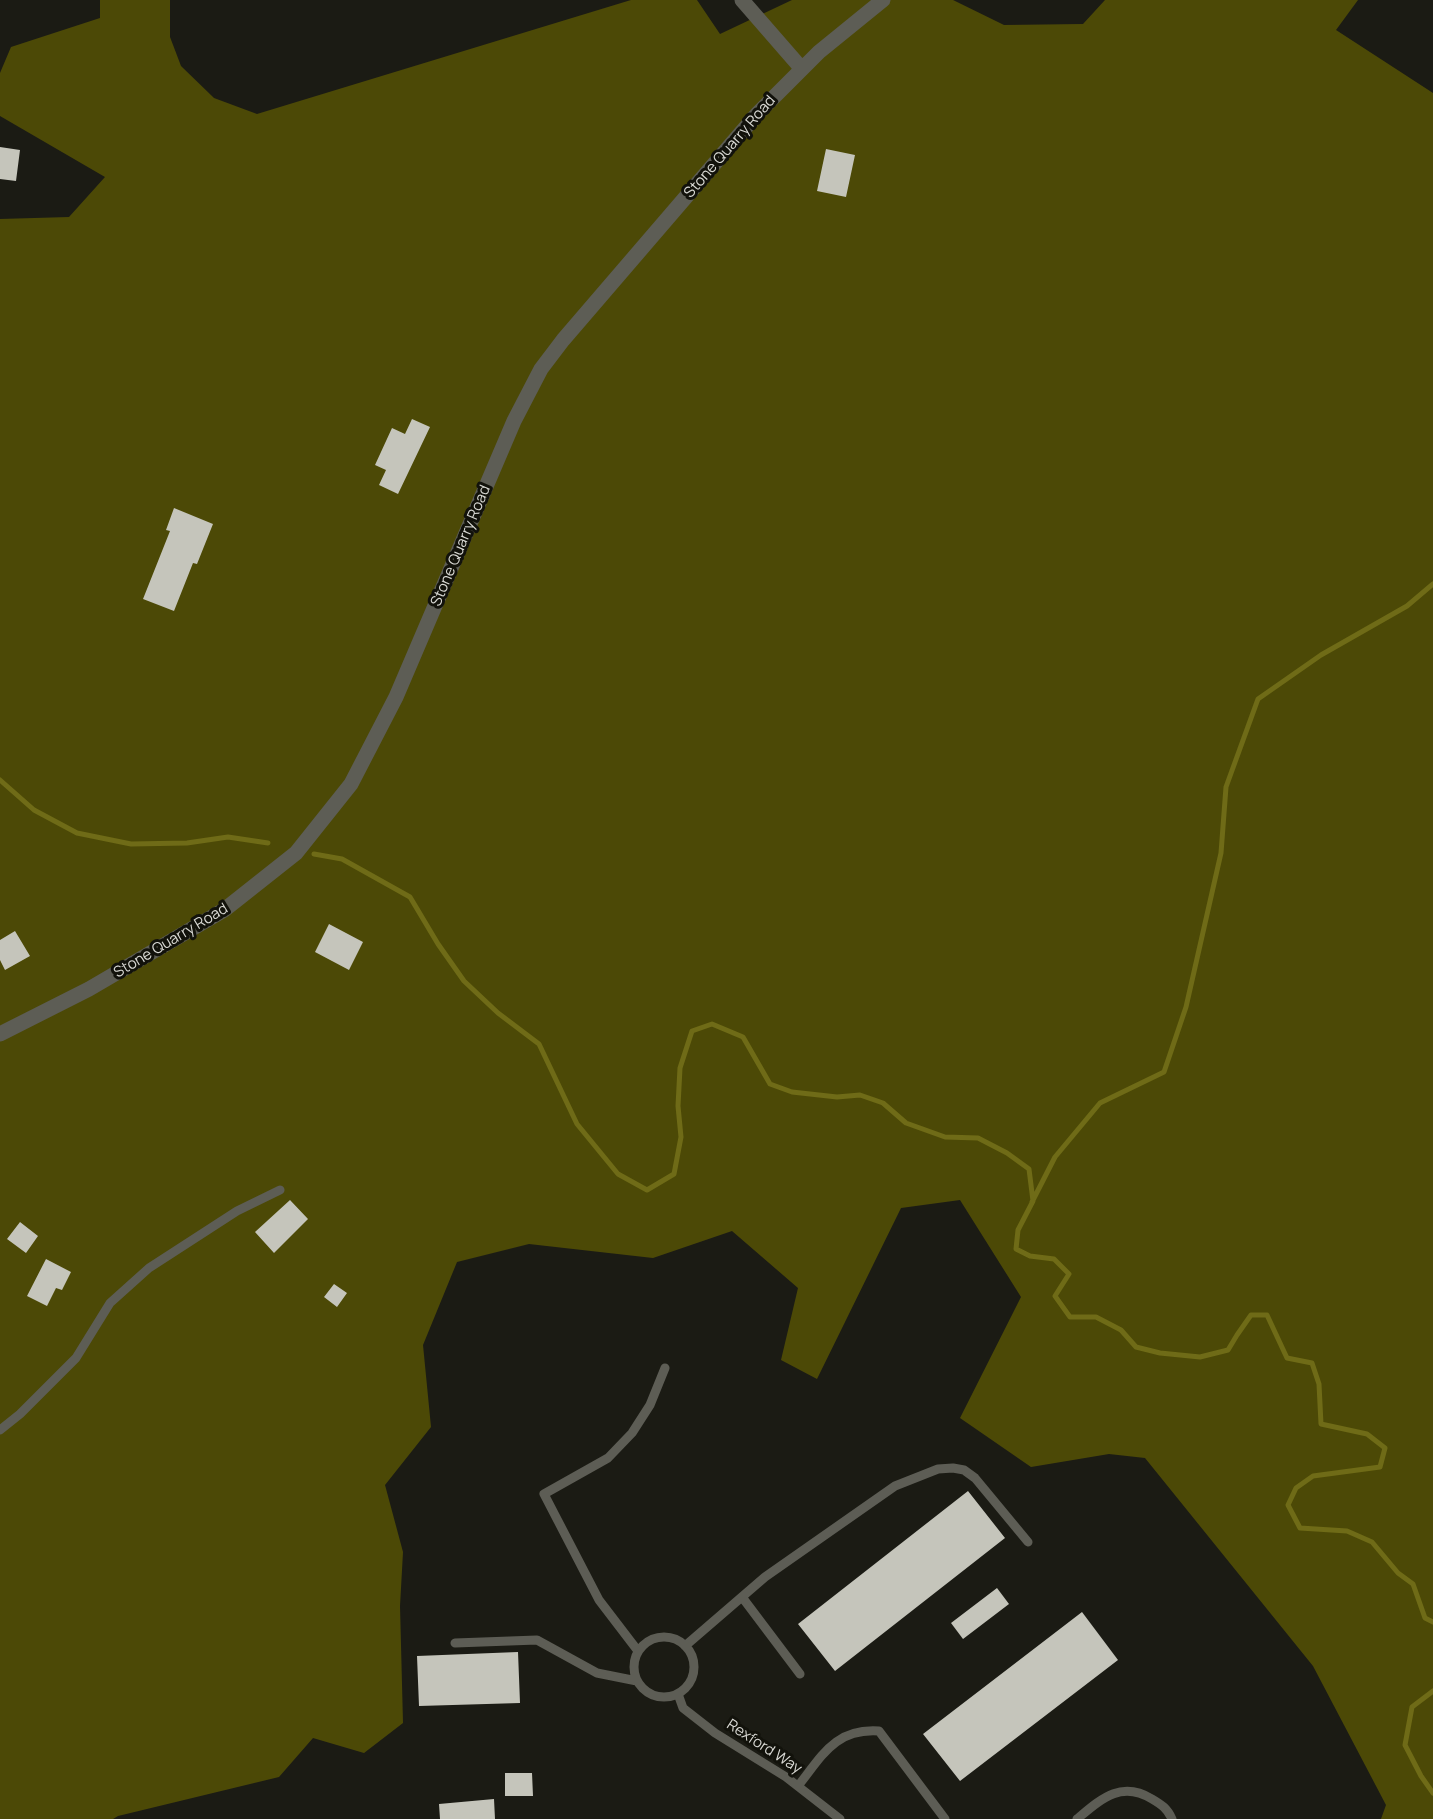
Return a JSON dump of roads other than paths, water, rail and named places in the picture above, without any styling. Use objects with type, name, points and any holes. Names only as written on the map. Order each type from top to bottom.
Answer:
[{"type":"street","points":[[742,0],[802,69]]},
{"type":"street","name":"Stone Quarry Road","points":[[0,1034],[89,989],[224,910],[296,853],[351,784],[396,697],[514,421],[541,369],[563,340],[758,113],[819,52],[883,0]]},
{"type":"lane","points":[[0,1430],[20,1414],[76,1358],[110,1303],[149,1268],[237,1211],[280,1190]]},
{"type":"lane","points":[[638,1651],[599,1600],[544,1494],[608,1458],[632,1432],[644,1414],[665,1368]]},
{"type":"lane","points":[[685,1646],[765,1577],[894,1486],[938,1469],[964,1470],[975,1478],[1028,1542]]},
{"type":"lane","points":[[742,1597],[800,1674]]},
{"type":"lane","points":[[665,1637],[681,1641],[685,1646],[691,1653],[694,1668],[690,1683],[678,1694],[663,1697],[648,1693],[637,1681],[634,1666],[638,1651],[650,1640],[665,1637]]},
{"type":"lane","points":[[455,1643],[537,1640],[597,1673],[637,1681]]},
{"type":"lane","name":"Rexford Way","points":[[678,1694],[683,1708],[715,1733],[786,1777],[840,1819]]},
{"type":"lane","points":[[798,1786],[825,1750],[847,1734],[863,1730],[879,1731],[945,1819]]},
{"type":"lane","points":[[1077,1819],[1099,1801],[1125,1789],[1143,1793],[1151,1798],[1167,1809],[1172,1819]]},
{"type":"waterway","points":[[1032,1202],[1055,1157],[1100,1103],[1164,1072],[1186,1007],[1221,853],[1226,787],[1258,699],[1321,655],[1407,606],[1433,584]]},
{"type":"waterway","points":[[0,780],[34,810],[77,833],[131,844],[187,843],[228,837],[268,843]]},
{"type":"waterway","points":[[314,854],[342,859],[410,897],[438,944],[464,981],[498,1013],[539,1044],[577,1124],[618,1174],[647,1190],[674,1174],[681,1137],[678,1106],[680,1068],[692,1031],[712,1024],[743,1037],[770,1084],[792,1092],[837,1097],[860,1095],[883,1103],[906,1123],[945,1137],[978,1138],[1007,1153],[1029,1169],[1033,1201],[1018,1230],[1016,1249],[1030,1256],[1054,1259],[1069,1274],[1055,1296],[1070,1317],[1096,1317],[1121,1330],[1136,1347],[1160,1353],[1200,1357],[1228,1350],[1251,1315],[1267,1315],[1287,1358],[1312,1363],[1319,1384],[1321,1424],[1367,1434],[1385,1448],[1380,1467],[1313,1476],[1296,1488],[1288,1505],[1300,1528],[1347,1531],[1372,1542],[1398,1573],[1413,1584],[1425,1618],[1433,1622]]},
{"type":"waterway","points":[[1433,1691],[1412,1707],[1405,1745],[1433,1793]]}]
